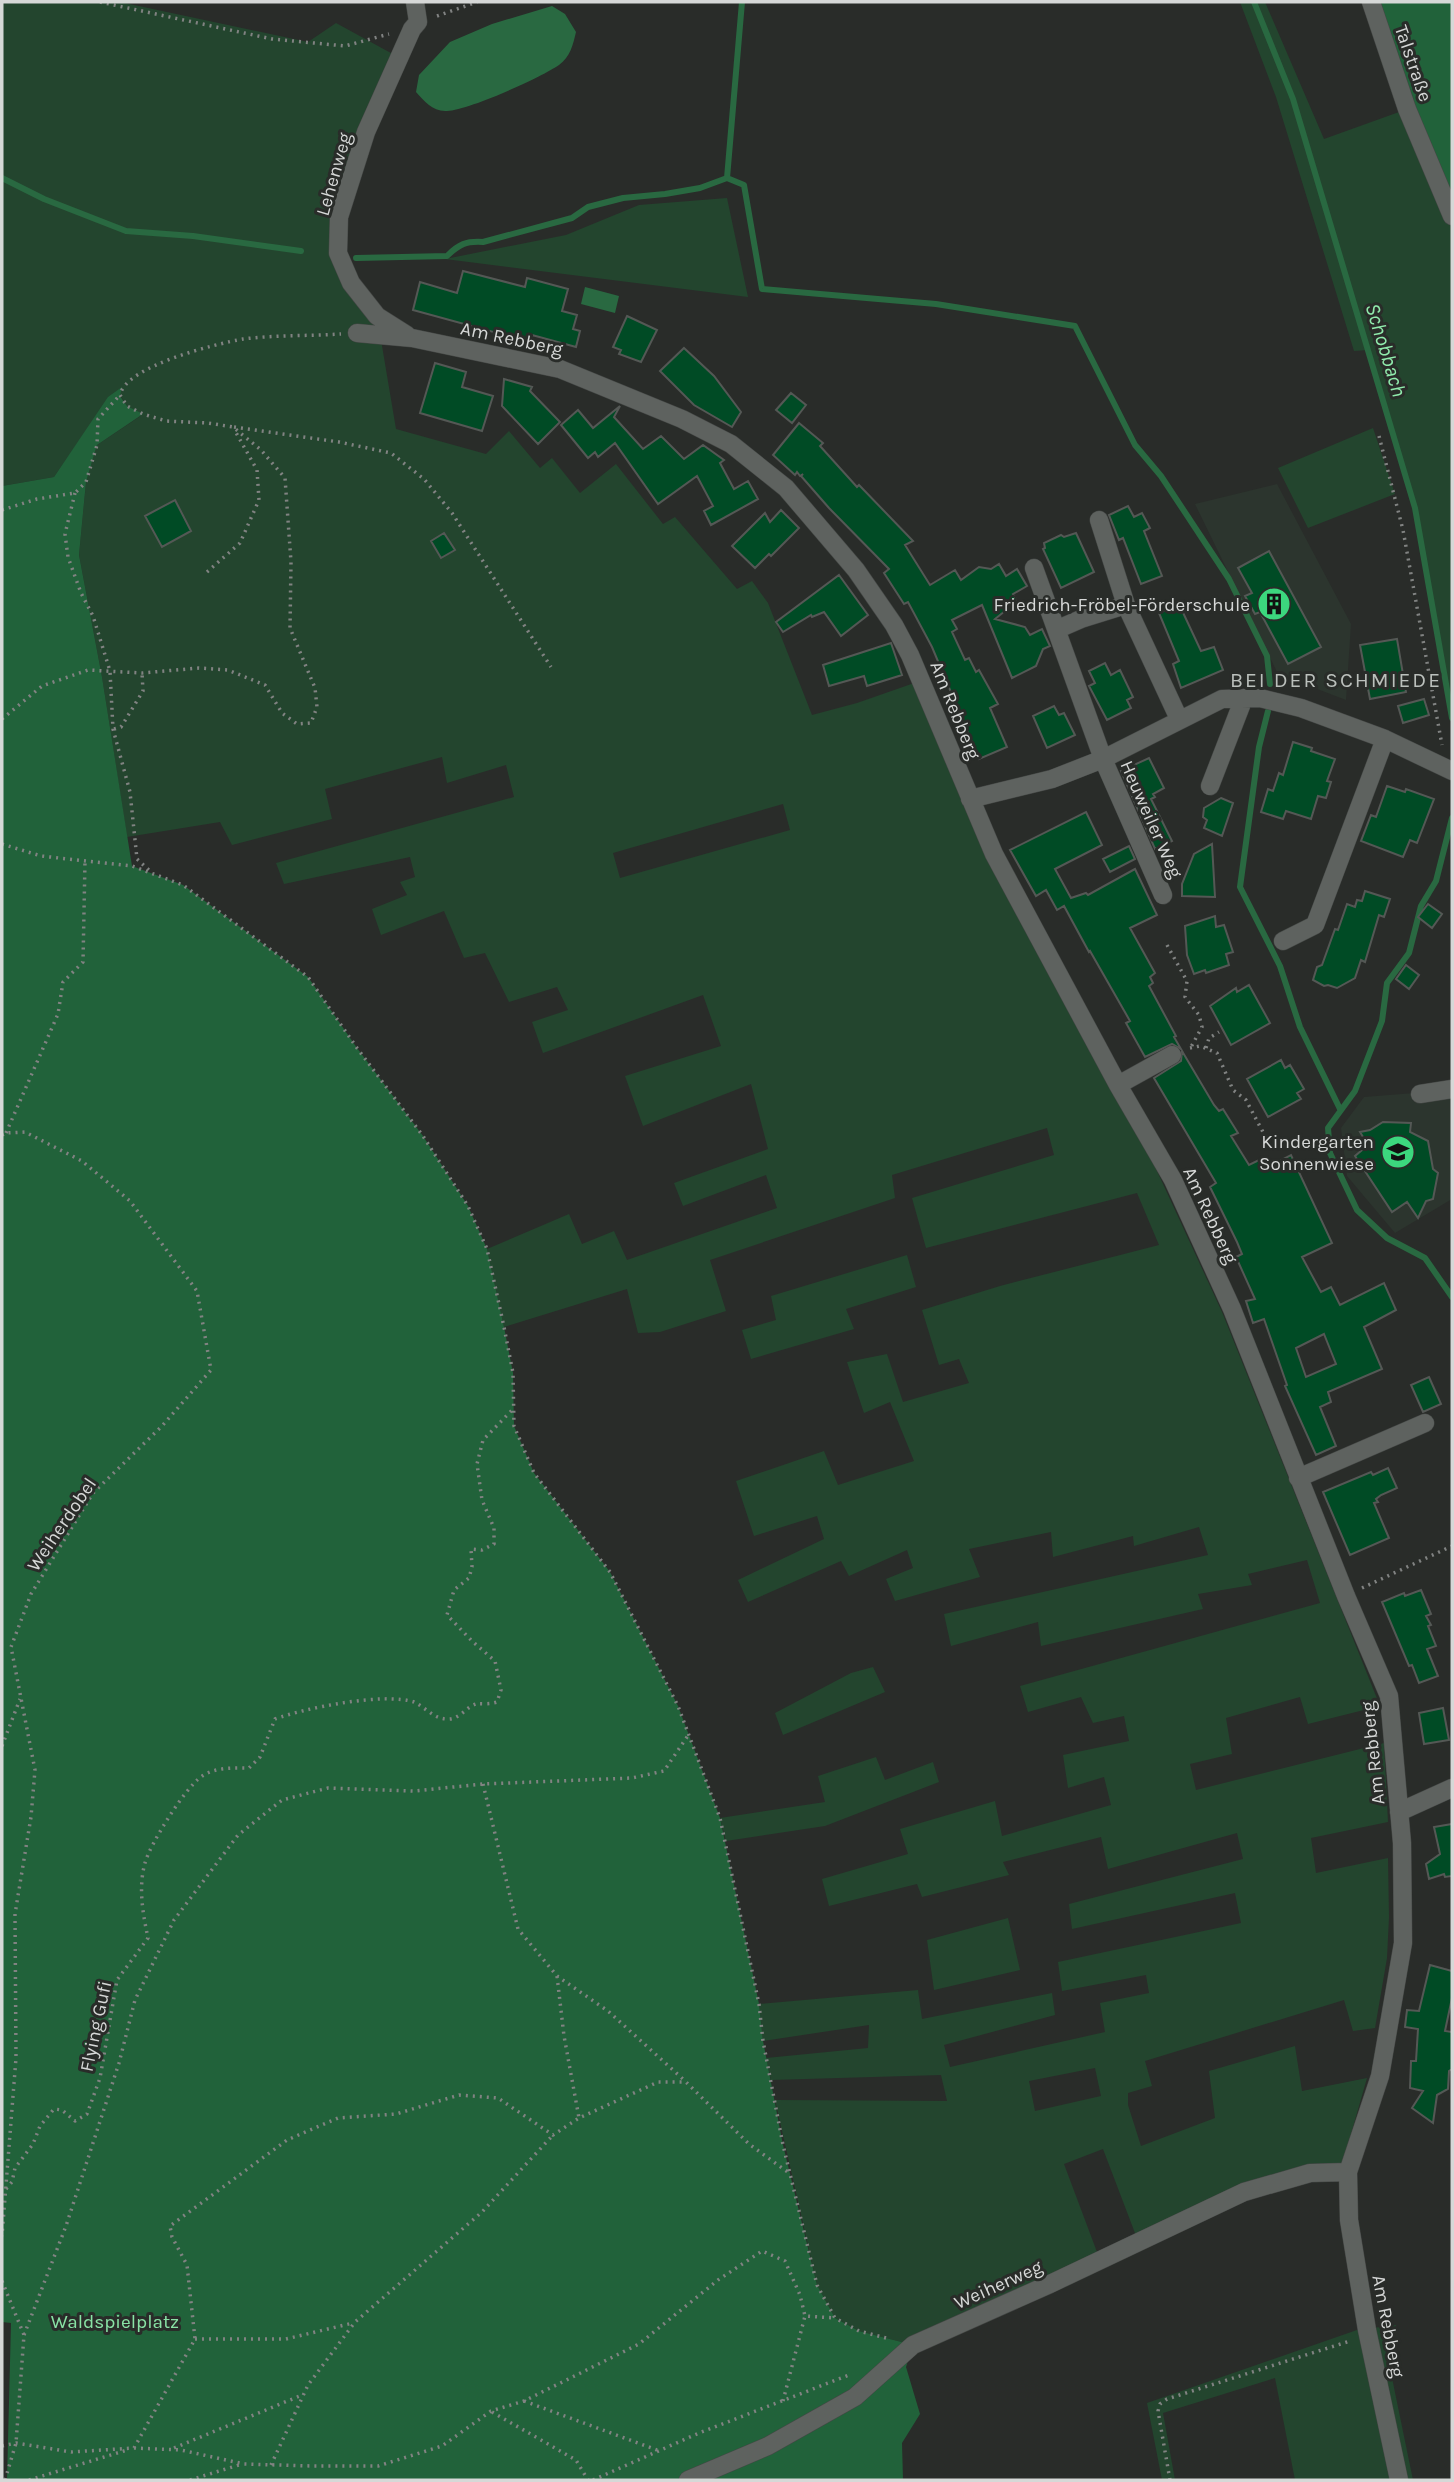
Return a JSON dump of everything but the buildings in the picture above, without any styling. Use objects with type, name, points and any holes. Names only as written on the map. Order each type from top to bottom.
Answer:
[{"type":"street","points":[[415,2],[415,25]]},
{"type":"street","name":"Talstraße","points":[[1371,2],[1407,109],[1452,216]]},
{"type":"street","name":"Lehenweg","points":[[412,338],[377,316],[351,283],[338,253],[339,217],[366,132],[415,25]]},
{"type":"street","name":"Am Rebberg","points":[[357,333],[412,338],[560,369],[682,419],[731,444],[786,488],[856,570],[894,625],[926,688],[994,854],[1118,1085],[1173,1180],[1232,1310],[1298,1478],[1389,1696],[1393,1716],[1402,1843],[1403,1943],[1380,2076],[1348,2172],[1349,2220],[1368,2335],[1399,2480]]},
{"type":"street","points":[[1099,520],[1126,605],[1179,719]]},
{"type":"street","name":"Heuweiler Weg","points":[[1034,568],[1103,760],[1163,895]]},
{"type":"street","points":[[1058,629],[1126,605]]},
{"type":"street","points":[[1210,786],[1244,698]]},
{"type":"street","name":"Heuweiler Weg","points":[[970,799],[1052,779],[1103,760],[1222,699],[1260,698],[1301,708],[1385,739],[1449,769]]},
{"type":"street","points":[[1283,941],[1315,925],[1385,739]]},
{"type":"street","points":[[1118,1085],[1171,1055]]},
{"type":"street","points":[[1420,1094],[1452,1089]]},
{"type":"street","points":[[1298,1478],[1425,1423]]},
{"type":"street","points":[[1399,1812],[1452,1788]]},
{"type":"street","name":"Weiherweg","points":[[688,2480],[768,2446],[855,2397],[913,2345],[1050,2284],[1244,2192],[1310,2173],[1348,2172]]},
{"type":"path","points":[[100,2],[272,39],[345,46],[415,25],[477,2]]},
{"type":"path","points":[[152,874],[137,859],[133,810],[113,729],[110,671],[93,616],[68,557],[65,534],[75,493],[86,482],[97,445],[98,419],[120,396],[122,387],[143,370],[196,351],[243,339],[357,333]]},
{"type":"path","points":[[120,396],[127,406],[154,418],[339,442],[391,453],[424,478],[452,513],[551,667]]},
{"type":"path","points":[[207,572],[240,543],[258,500],[257,470],[233,427]]},
{"type":"path","points":[[2,719],[42,686],[88,670],[142,673],[199,668],[228,670],[265,685],[282,713],[297,724],[311,723],[317,707],[315,688],[289,628],[291,562],[285,478],[261,450],[233,427]]},
{"type":"path","points":[[1379,436],[1403,530],[1449,769]]},
{"type":"path","points":[[2,510],[37,499],[75,493]]},
{"type":"path","points":[[113,729],[121,727],[143,691],[142,673]]},
{"type":"path","points":[[2,844],[41,856],[132,866],[183,886],[307,977],[356,1048],[424,1136],[468,1206],[487,1249],[513,1373],[514,1426],[534,1473],[610,1572],[678,1706],[726,1841],[791,2174],[817,2285],[835,2318]]},
{"type":"path","points":[[4,1134],[58,1014],[63,982],[83,962],[85,861]]},
{"type":"path","points":[[1167,944],[1187,981],[1185,997],[1199,1015],[1202,1027],[1191,1047]]},
{"type":"path","points":[[1198,1036],[1209,1038],[1219,1032]]},
{"type":"path","points":[[1206,1049],[1209,1038]]},
{"type":"path","points":[[1171,1055],[1200,1046],[1217,1053],[1233,1090],[1246,1100],[1264,1134]]},
{"type":"path","name":"Weiherdobel","points":[[2,2236],[16,2058],[15,1914],[31,1817],[35,1770],[11,1647],[31,1594],[93,1493],[162,1426],[211,1370],[197,1291],[130,1202],[82,1161],[25,1132],[4,1134]]},
{"type":"path","name":"Flying Gufi","points":[[5,2191],[12,2182],[15,2168],[33,2144],[40,2126],[54,2109],[62,2110],[75,2121],[87,2114],[100,2078],[117,1980],[148,1938],[141,1905],[145,1862],[180,1798],[202,1776],[222,1769],[248,1768],[260,1757],[275,1719],[297,1711],[384,1697],[415,1703],[430,1714],[448,1720],[475,1704],[497,1702],[501,1690],[495,1661],[447,1615],[454,1590],[469,1578],[471,1549],[482,1550],[494,1544],[494,1528],[482,1500],[477,1464],[483,1440],[514,1408]]},
{"type":"path","points":[[1346,1596],[1452,1546]]},
{"type":"path","points":[[2,1746],[21,1697]]},
{"type":"path","points":[[5,2480],[16,2443],[24,2335],[66,2226],[119,2063],[135,2000],[174,1920],[238,1835],[282,1800],[328,1788],[414,1791],[483,1784],[632,1778],[664,1771],[689,1734]]},
{"type":"path","points":[[483,1784],[519,1929],[557,1976],[608,2011],[749,2144],[791,2174]]},
{"type":"path","points":[[557,1976],[564,2036],[579,2118]]},
{"type":"path","points":[[271,2465],[304,2394],[355,2322],[482,2212],[553,2135],[579,2118],[658,2082],[686,2082]]},
{"type":"path","points":[[29,2480],[134,2448],[195,2339],[187,2265],[172,2237],[170,2226],[287,2140],[338,2118],[396,2114],[459,2095],[498,2098],[553,2135]]},
{"type":"path","points":[[2,2446],[16,2443],[71,2452],[170,2449],[244,2464],[378,2466],[442,2446],[491,2411],[524,2401],[639,2344],[718,2280],[762,2251],[785,2261],[800,2295],[805,2316],[783,2401]]},
{"type":"path","points":[[2,2281],[24,2335]]},
{"type":"path","points":[[805,2316],[835,2318],[859,2331],[913,2345]]},
{"type":"path","points":[[195,2339],[286,2339],[355,2322]]},
{"type":"path","points":[[1170,2480],[1158,2411],[1160,2404],[1167,2399],[1368,2335]]},
{"type":"path","points":[[491,2411],[576,2460],[590,2480],[854,2374]]},
{"type":"path","points":[[170,2449],[304,2394]]},
{"type":"path","points":[[524,2401],[659,2451]]},
{"type":"path","points":[[190,2480],[244,2464]]},
{"type":"shaded area","points":[[2,2],[120,2],[308,42],[336,23],[400,58],[366,132],[338,253],[377,316],[396,429],[486,454],[509,431],[540,468],[552,458],[580,493],[616,464],[663,524],[675,517],[737,589],[752,581],[768,603],[812,715],[920,681],[993,857],[1104,1056],[1222,1312],[1380,1706],[1308,1724],[1300,1697],[1226,1718],[1232,1754],[1190,1764],[1196,1790],[1384,1743],[1388,1822],[1311,1838],[1316,1873],[1388,1858],[1387,1958],[1375,2028],[1353,2031],[1344,2000],[1145,2061],[1152,2086],[1128,2093],[1128,2105],[1141,2146],[1215,2118],[1209,2071],[1295,2046],[1302,2091],[1367,2078],[1349,2141],[1348,2172],[1310,2173],[1138,2241],[1103,2149],[1064,2164],[1100,2260],[913,2345],[859,2331],[835,2318],[817,2285],[775,2100],[947,2101],[941,2075],[771,2080],[766,2058],[868,2048],[869,2025],[763,2041],[759,2004],[918,1990],[922,2019],[1052,1993],[1055,2015],[944,2045],[950,2067],[1105,2032],[1100,2003],[1149,1993],[1146,1975],[1062,1991],[1058,1962],[1241,1923],[1235,1893],[1072,1929],[1069,1904],[1243,1859],[1237,1833],[1108,1869],[1101,1837],[1003,1862],[1009,1875],[922,1897],[917,1884],[829,1906],[822,1879],[908,1854],[900,1829],[995,1801],[1002,1836],[1111,1805],[1104,1777],[1068,1788],[1063,1755],[1129,1741],[1124,1716],[1093,1723],[1081,1697],[1028,1712],[1020,1686],[1320,1603],[1307,1560],[1248,1574],[1252,1585],[1198,1594],[1203,1609],[1041,1646],[1038,1622],[951,1646],[944,1614],[1208,1555],[1199,1527],[1134,1546],[1133,1536],[1053,1557],[1051,1532],[969,1549],[980,1577],[895,1601],[886,1579],[913,1568],[907,1550],[849,1576],[841,1561],[748,1602],[738,1580],[824,1539],[817,1516],[754,1536],[736,1481],[824,1451],[838,1485],[914,1461],[890,1402],[864,1413],[847,1362],[887,1354],[903,1402],[969,1383],[959,1359],[939,1365],[922,1310],[1000,1286],[1159,1245],[1137,1193],[926,1248],[912,1198],[1054,1155],[1047,1128],[892,1175],[895,1198],[710,1260],[726,1311],[660,1332],[638,1333],[627,1289],[504,1327],[487,1249],[569,1214],[582,1244],[614,1231],[627,1260],[777,1208],[766,1175],[683,1206],[674,1183],[768,1149],[751,1084],[643,1126],[625,1076],[721,1046],[703,995],[543,1053],[532,1022],[568,1010],[557,987],[509,1002],[485,953],[464,958],[444,911],[381,935],[372,909],[407,895],[400,882],[415,877],[410,857],[284,884],[276,863],[514,797],[506,765],[447,783],[442,757],[325,789],[332,819],[232,845],[220,822],[127,837],[102,677],[79,555],[86,482],[97,445],[142,415],[127,406],[120,395],[121,388],[54,477],[2,486]],"holes":[[[783,804],[790,830],[620,878],[613,853]],[[1095,2068],[1101,2096],[1035,2111],[1029,2081]]]},
{"type":"shaded area","points":[[1240,2],[1265,2],[1324,139],[1413,107],[1452,194],[1452,718],[1415,508],[1368,350],[1354,351],[1276,97]]},
{"type":"shaded area","points":[[552,6],[565,14],[576,32],[568,54],[559,65],[504,92],[447,111],[437,110],[416,92],[419,75],[450,42],[492,24]]},
{"type":"shaded area","points":[[727,198],[748,297],[445,259],[566,235],[639,205]]},
{"type":"shaded area","points":[[585,287],[619,296],[615,313],[581,304]]},
{"type":"shaded area","points":[[1373,428],[1395,494],[1308,528],[1278,468]]},
{"type":"shaded area","points":[[1277,484],[1351,624],[1346,700],[1278,674],[1195,504]]},
{"type":"shaded area","name":"Kindergarten Sonnenwiese","points":[[1452,1090],[1452,1199],[1395,1233],[1347,1176],[1341,1128],[1364,1097]]},
{"type":"shaded area","points":[[907,1255],[916,1287],[846,1309],[854,1329],[751,1359],[742,1330],[776,1320],[771,1296]]},
{"type":"shaded area","points":[[873,1667],[885,1692],[783,1735],[775,1713],[851,1673]]},
{"type":"shaded area","points":[[876,1757],[885,1780],[933,1762],[939,1782],[825,1826],[726,1841],[720,1818],[825,1802],[818,1776]]},
{"type":"shaded area","points":[[1008,1918],[1020,1970],[934,1990],[927,1940]]},
{"type":"shaded area","points":[[1396,2325],[1391,2373],[1413,2480],[1295,2480],[1275,2378],[1163,2413],[1175,2480],[1162,2480],[1147,2403],[1357,2330]]},
{"type":"green space","points":[[1376,2],[1452,2],[1452,194],[1413,107]]},
{"type":"green space","name":"Waldspielplatz","points":[[122,387],[120,396],[127,406],[143,414],[97,445],[86,482],[79,555],[102,677],[132,866],[183,885],[308,977],[423,1136],[468,1206],[487,1249],[504,1327],[513,1373],[514,1426],[534,1473],[610,1572],[678,1706],[720,1818],[759,2004],[763,2041],[783,2145],[817,2285],[835,2318],[859,2331],[913,2345],[906,2367],[920,2414],[902,2443],[903,2480],[7,2480],[11,2323],[2,2322],[2,486],[54,477],[108,397]]},
{"type":"waterway","points":[[742,2],[727,178],[744,185],[762,289],[936,304],[1075,326],[1135,445],[1161,476],[1229,579],[1267,656],[1270,684]]},
{"type":"waterway","name":"Schobbach","points":[[1254,2],[1293,99],[1415,508],[1452,718]]},
{"type":"waterway","points":[[2,178],[44,199],[126,231],[193,236],[301,251]]},
{"type":"waterway","points":[[356,258],[447,256],[463,244],[483,242],[572,218],[588,207],[623,198],[700,188],[727,178]]},
{"type":"waterway","points":[[1268,711],[1259,747],[1240,887],[1280,966],[1300,1027],[1340,1109]]},
{"type":"waterway","name":"Schobbach","points":[[1452,818],[1436,881],[1421,906],[1409,953],[1387,983],[1382,1021],[1355,1091],[1328,1128],[1330,1153],[1357,1210],[1387,1238],[1425,1258],[1452,1297]]},
{"type":"place","name":"Friedrich-Fröbel-Förderschule","points":[[1274,604]]},
{"type":"place","name":"Kindergarten Sonnenwiese","points":[[1398,1152]]},
{"type":"district","name":"BEI DER SCHMIEDE","points":[[1336,680]]}]
